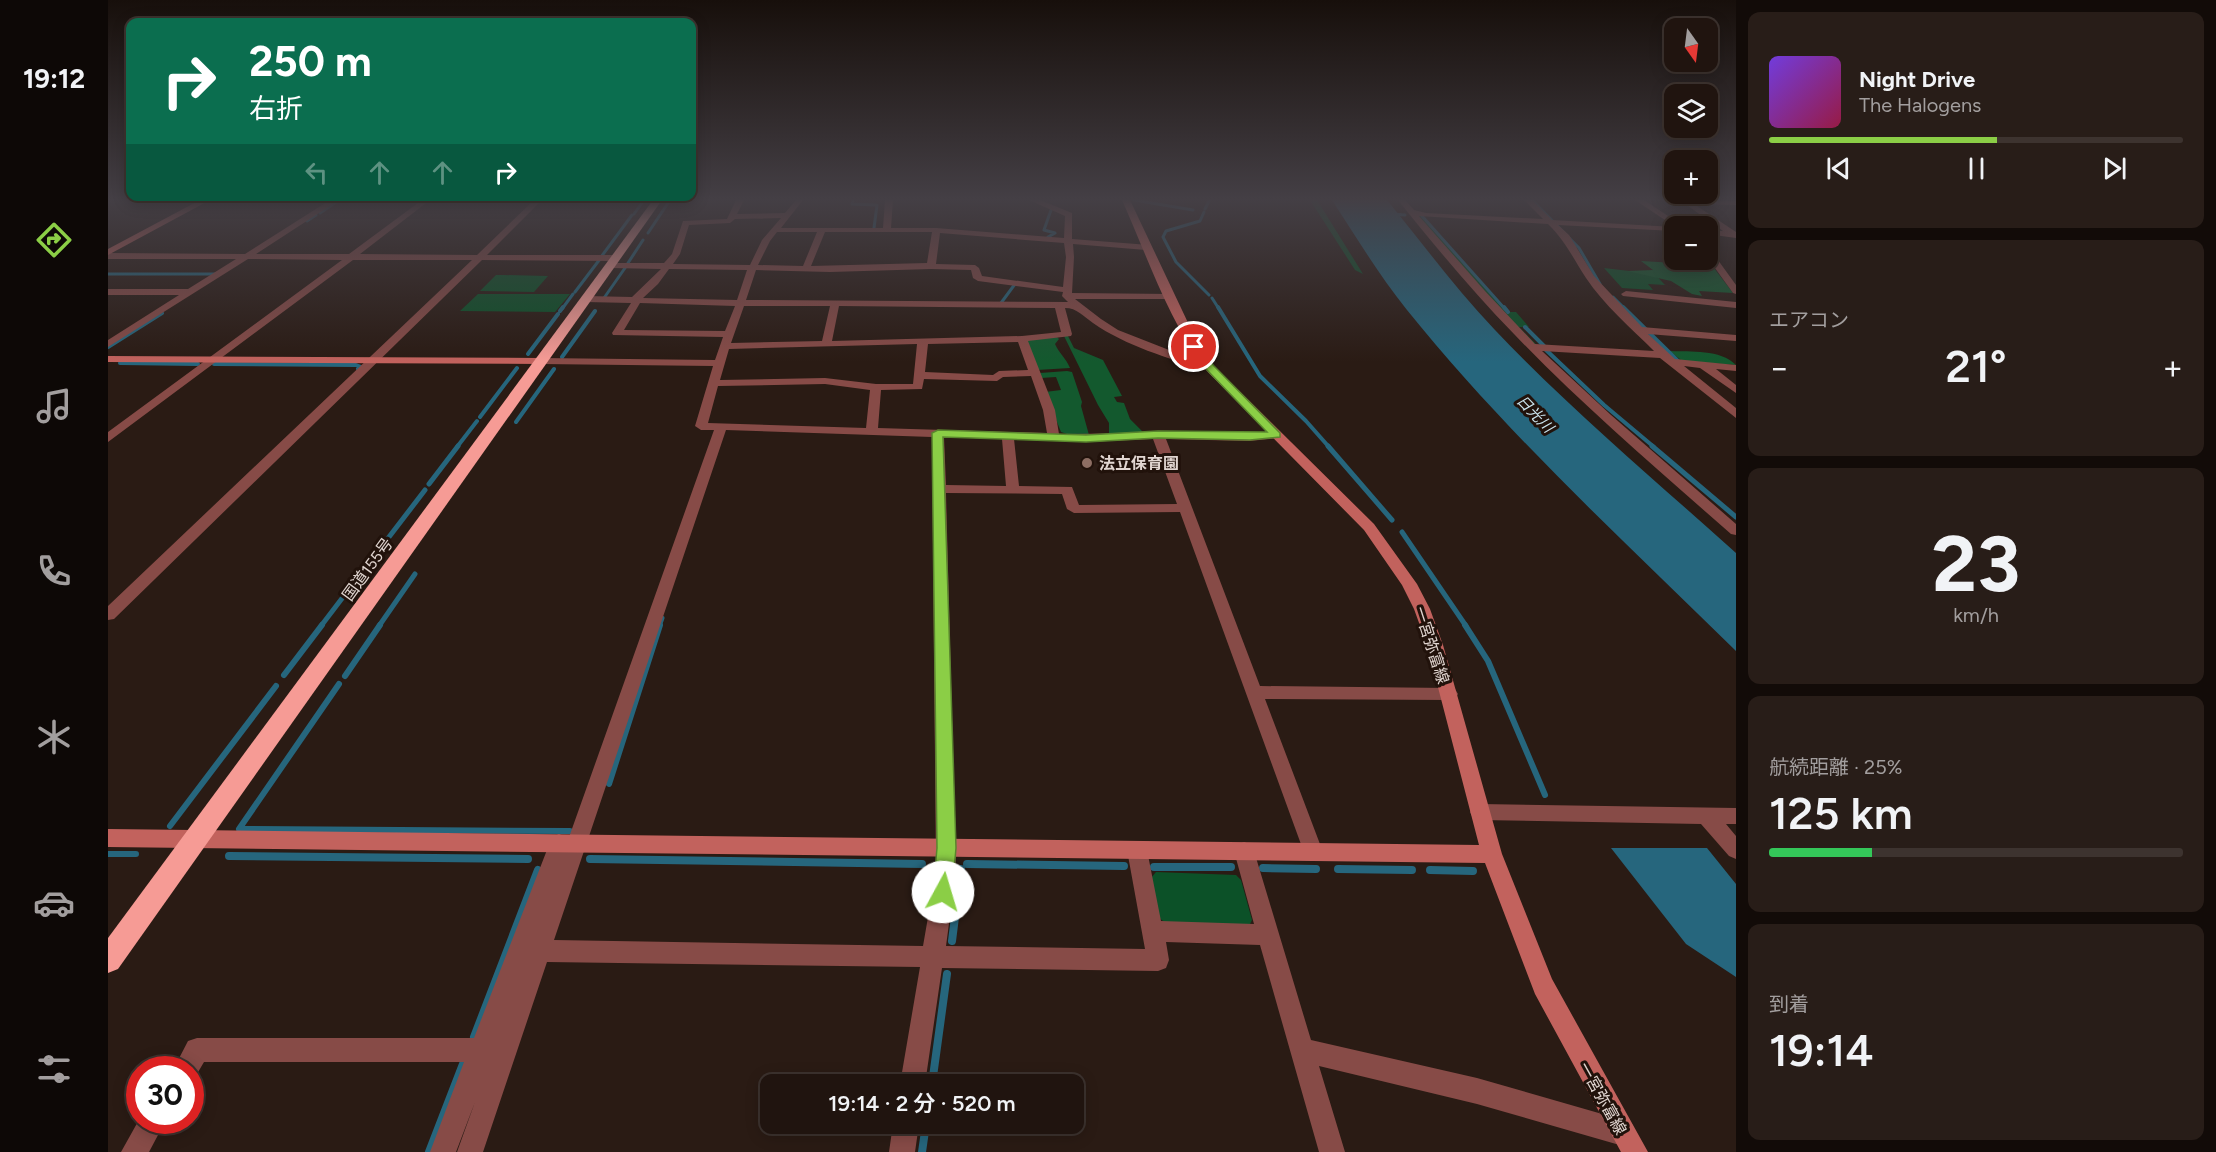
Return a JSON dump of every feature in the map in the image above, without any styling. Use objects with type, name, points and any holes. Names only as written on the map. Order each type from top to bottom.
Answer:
[{"type":"highway","name":"国道155号","points":[[108,960],[619,254]]},
{"type":"street","points":[[108,254],[479,258],[666,266],[806,268],[931,266],[975,268],[978,278],[1067,293],[1169,296]]},
{"type":"street","points":[[108,344],[252,254]]},
{"type":"street","points":[[108,438],[355,254]]},
{"type":"street","points":[[108,615],[483,254]]},
{"type":"street","points":[[676,254],[655,282],[636,301],[617,333],[826,344],[1022,339],[1067,334],[1059,305]]},
{"type":"street","points":[[761,254],[753,267],[719,363],[701,426],[1054,438],[1276,435]]},
{"type":"street","points":[[806,268],[812,254]]},
{"type":"street","points":[[931,266],[933,254]]},
{"type":"street","points":[[1070,254],[1067,293],[1075,305],[1122,335],[1169,355],[1210,368]]},
{"type":"street","name":"一宮弥富線","points":[[1149,254],[1188,337],[1210,368],[1382,543],[1422,609],[1435,645],[1492,854],[1543,986],[1629,1142]]},
{"type":"street","points":[[1446,254],[1532,347],[1618,429],[1736,531]]},
{"type":"street","points":[[1577,254],[1596,286],[1644,331],[1663,354],[1677,362],[1736,414]]},
{"type":"street","points":[[1718,266],[1736,291]]},
{"type":"street","points":[[108,292],[190,292]]},
{"type":"street","points":[[1626,294],[1736,305]]},
{"type":"street","points":[[586,299],[742,303],[1075,305]]},
{"type":"street","points":[[826,344],[835,304]]},
{"type":"street","points":[[1644,331],[1736,338]]},
{"type":"street","points":[[1022,339],[1049,410],[1054,438]]},
{"type":"street","points":[[713,383],[825,381],[876,387],[918,387],[923,340]]},
{"type":"street","points":[[1532,347],[1663,354]]},
{"type":"street","points":[[108,359],[719,363]]},
{"type":"street","points":[[1677,362],[1736,368]]},
{"type":"street","points":[[1702,364],[1736,390]]},
{"type":"street","points":[[919,375],[997,378],[999,374],[1035,373]]},
{"type":"street","points":[[872,431],[876,387]]},
{"type":"street","points":[[443,1152],[482,1050],[569,843],[721,427]]},
{"type":"street","points":[[915,1074],[946,871],[938,433]]},
{"type":"street","points":[[1158,435],[1313,852]]},
{"type":"street","points":[[1008,436],[1013,490]]},
{"type":"street","points":[[939,489],[1067,490],[1074,509],[1185,508]]},
{"type":"street","points":[[1254,692],[1449,694]]},
{"type":"street","points":[[1480,812],[1736,816]]},
{"type":"street","points":[[1706,816],[1736,850]]},
{"type":"street","points":[[108,838],[1492,854]]},
{"type":"street","points":[[470,1152],[540,951],[569,843]]},
{"type":"street","points":[[540,951],[1158,960],[1137,850]]},
{"type":"street","points":[[1244,851],[1332,1152]]},
{"type":"street","points":[[1152,932],[1269,935]]},
{"type":"street","points":[[193,1056],[197,1050],[482,1050]]},
{"type":"street","points":[[1302,1050],[1477,1091],[1629,1142]]},
{"type":"street","points":[[134,1152],[145,1134]]},
{"type":"street","points":[[902,1152],[905,1134]]},
{"type":"green space","points":[[1345,254],[1350,254],[1363,274],[1355,270]]},
{"type":"green space","points":[[1451,254],[1455,254],[1507,312],[1516,312],[1529,327],[1519,327],[1536,344],[1531,343]]},
{"type":"green space","points":[[1641,261],[1664,262],[1664,270],[1715,270],[1733,293],[1699,291],[1702,296],[1692,294],[1671,281],[1627,271],[1653,270]]},
{"type":"green space","points":[[1604,268],[1655,274],[1665,285],[1648,284],[1653,290],[1622,288]]},
{"type":"green space","points":[[496,275],[548,276],[534,292],[480,291]]},
{"type":"green space","points":[[478,294],[570,294],[555,312],[460,311]]},
{"type":"green space","points":[[1064,336],[1068,336],[1074,348],[1103,360],[1122,396],[1114,397],[1117,402],[1124,403],[1130,419],[1143,432],[1109,434],[1109,423]]},
{"type":"green space","points":[[1057,337],[1059,339],[1055,344],[1070,368],[1037,370],[1026,340]]},
{"type":"green space","points":[[1670,351],[1714,354],[1736,365],[1682,361]]},
{"type":"green space","points":[[1072,372],[1082,402],[1081,406],[1089,435],[1070,435],[1061,432],[1045,392],[1061,390],[1056,377],[1041,378],[1040,373]]},
{"type":"green space","points":[[1156,872],[1236,875],[1241,880],[1252,920],[1249,926],[1166,923],[1159,918],[1151,878]]},
{"type":"water","name":"日光川","points":[[1367,254],[1430,254],[1495,330],[1553,388],[1736,553],[1736,651],[1566,485],[1484,400],[1407,310]]},
{"type":"water","points":[[1611,848],[1707,848],[1736,884],[1736,977],[1686,944]]},
{"type":"waterway","points":[[601,257],[603,254]]},
{"type":"waterway","points":[[628,263],[634,254]]},
{"type":"waterway","points":[[1172,254],[1176,262],[1209,295]]},
{"type":"waterway","points":[[1456,254],[1505,309]]},
{"type":"waterway","points":[[1582,254],[1600,284]]},
{"type":"waterway","points":[[575,292],[600,259]]},
{"type":"waterway","points":[[604,298],[625,268]]},
{"type":"waterway","points":[[108,274],[216,274]]},
{"type":"waterway","points":[[1001,303],[1015,284]]},
{"type":"waterway","points":[[562,309],[573,294]]},
{"type":"waterway","points":[[1613,297],[1623,307]]},
{"type":"waterway","points":[[1212,298],[1219,309]]},
{"type":"waterway","points":[[560,311],[563,307]]},
{"type":"waterway","points":[[1218,307],[1260,376],[1329,447]]},
{"type":"waterway","points":[[1504,307],[1508,312]]},
{"type":"waterway","points":[[1623,307],[1681,364]]},
{"type":"waterway","points":[[562,357],[595,311]]},
{"type":"waterway","points":[[108,347],[162,313]]},
{"type":"waterway","points":[[528,354],[558,314]]},
{"type":"waterway","points":[[1525,327],[1544,346]]},
{"type":"waterway","points":[[1546,350],[1604,405],[1654,447]]},
{"type":"waterway","points":[[120,363],[198,364]]},
{"type":"waterway","points":[[214,364],[356,365],[361,367],[358,369]]},
{"type":"waterway","points":[[480,417],[517,368]]},
{"type":"waterway","points":[[516,422],[554,369]]},
{"type":"waterway","points":[[457,447],[477,421]]},
{"type":"waterway","points":[[429,484],[458,446]]},
{"type":"waterway","points":[[1328,446],[1392,520]]},
{"type":"waterway","points":[[1652,446],[1736,517]]},
{"type":"waterway","points":[[366,567],[425,490]]},
{"type":"waterway","points":[[1402,532],[1466,626]]},
{"type":"waterway","points":[[379,626],[415,574]]},
{"type":"waterway","points":[[321,626],[356,580]]},
{"type":"waterway","points":[[659,626],[662,618]]},
{"type":"waterway","points":[[284,675],[322,625]]},
{"type":"waterway","points":[[345,676],[380,625]]},
{"type":"waterway","points":[[609,784],[660,625]]},
{"type":"waterway","points":[[1465,625],[1488,661],[1545,795]]},
{"type":"waterway","points":[[339,684],[239,829],[570,831]]},
{"type":"waterway","points":[[170,826],[276,686]]},
{"type":"waterway","points":[[108,854],[136,854]]},
{"type":"waterway","points":[[254,856],[229,856],[528,859]]},
{"type":"waterway","points":[[590,859],[922,864]]},
{"type":"waterway","points":[[967,864],[1124,866]]},
{"type":"waterway","points":[[1154,867],[1231,867]]},
{"type":"waterway","points":[[1263,868],[1316,869]]},
{"type":"waterway","points":[[952,941],[961,869]]},
{"type":"waterway","points":[[1338,869],[1412,870]]},
{"type":"waterway","points":[[474,1037],[538,870]]},
{"type":"waterway","points":[[1430,870],[1473,871]]},
{"type":"waterway","points":[[933,1074],[947,974]]},
{"type":"waterway","points":[[429,1152],[463,1064]]},
{"type":"waterway","points":[[922,1152],[925,1134]]},
{"type":"place","name":"法立保育園","points":[[1087,463]]},
{"type":"route","points":[[943,892],[946,848],[938,433],[1086,438],[1158,435],[1250,437],[1276,435],[1210,368],[1194,347]]}]
